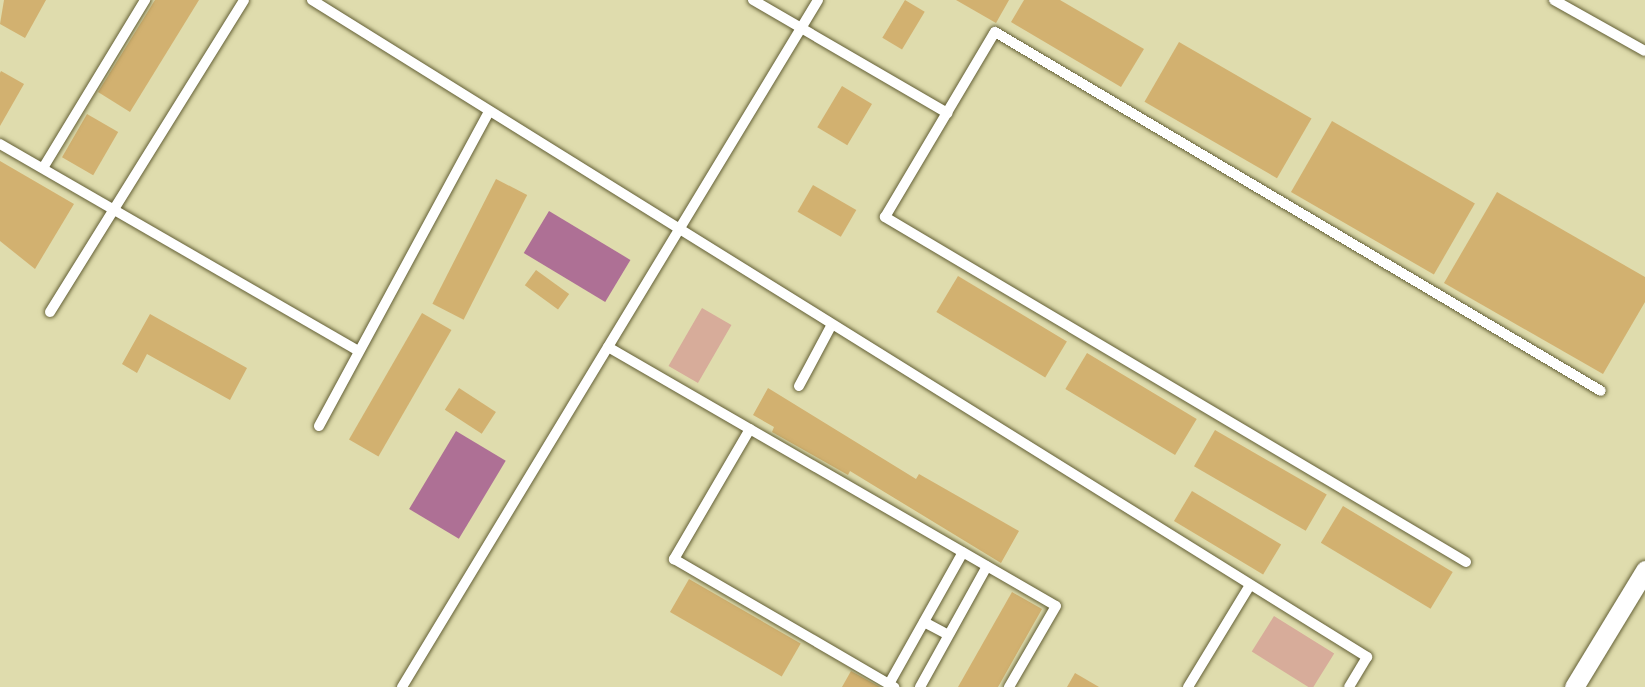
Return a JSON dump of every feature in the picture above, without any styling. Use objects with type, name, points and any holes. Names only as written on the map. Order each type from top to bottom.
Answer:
[{"type":"street","points":[[1574,687],[1645,570]]},
{"type":"lane","points":[[43,168],[145,0]]},
{"type":"lane","points":[[50,312],[244,0]]},
{"type":"lane","points":[[312,0],[831,326],[1367,657],[1349,687]]},
{"type":"lane","points":[[753,0],[947,113]]},
{"type":"lane","points":[[402,687],[818,0]]},
{"type":"lane","points":[[1554,0],[1645,51]]},
{"type":"lane","points":[[1466,562],[885,217],[995,32],[1601,391]]},
{"type":"lane","points":[[319,426],[489,111]]},
{"type":"lane","points":[[0,144],[359,351]]},
{"type":"lane","points":[[799,386],[831,326]]},
{"type":"lane","points":[[608,347],[1056,606],[1009,687]]},
{"type":"lane","points":[[750,429],[674,559],[891,686],[963,552]]},
{"type":"lane","points":[[920,687],[987,566]]},
{"type":"lane","points":[[1188,687],[1250,585]]},
{"type":"lane","points":[[924,622],[948,635]]},
{"type":"shaded area","points":[[549,211],[630,260],[605,302],[524,253]]},
{"type":"shaded area","points":[[702,308],[731,325],[698,383],[668,366]]},
{"type":"shaded area","points":[[456,431],[506,461],[459,539],[409,509]]},
{"type":"shaded area","points":[[1274,616],[1334,654],[1313,687],[1308,687],[1252,652]]},
{"type":"building","points":[[4,0],[46,0],[25,38],[0,24]]},
{"type":"building","points":[[155,0],[199,0],[130,112],[98,92]]},
{"type":"building","points":[[905,0],[925,12],[902,50],[882,38]]},
{"type":"building","points":[[956,0],[1009,0],[996,23]]},
{"type":"building","points":[[1024,0],[1060,0],[1144,49],[1121,87],[1011,22]]},
{"type":"building","points":[[1179,42],[1312,118],[1277,178],[1144,102]]},
{"type":"building","points":[[1,71],[24,84],[0,126],[0,73]]},
{"type":"building","points":[[842,86],[872,104],[847,145],[817,127]]},
{"type":"building","points":[[87,114],[118,132],[93,175],[62,157]]},
{"type":"building","points":[[1332,121],[1475,204],[1434,275],[1291,192]]},
{"type":"building","points":[[0,161],[74,204],[35,269],[0,241]]},
{"type":"building","points":[[496,179],[527,195],[464,320],[432,304]]},
{"type":"building","points":[[813,185],[856,210],[841,237],[798,212]]},
{"type":"building","points":[[1497,192],[1645,277],[1645,302],[1603,374],[1444,283]]},
{"type":"building","points":[[536,270],[569,294],[558,309],[525,285]]},
{"type":"building","points":[[958,276],[1067,341],[1045,377],[936,312]]},
{"type":"building","points":[[422,313],[451,330],[378,456],[349,439]]},
{"type":"building","points":[[150,314],[247,368],[230,400],[147,354],[137,373],[122,364]]},
{"type":"building","points":[[1087,353],[1197,419],[1175,455],[1065,389]]},
{"type":"building","points":[[459,388],[496,412],[482,434],[445,410]]},
{"type":"building","points":[[768,388],[916,479],[919,474],[1019,531],[1001,563],[850,471],[848,475],[772,432],[774,427],[753,415]]},
{"type":"building","points":[[1215,430],[1327,494],[1306,531],[1194,466]]},
{"type":"building","points":[[1192,491],[1281,545],[1263,575],[1174,521]]},
{"type":"building","points":[[1343,506],[1453,572],[1431,609],[1321,543]]},
{"type":"building","points":[[689,579],[801,644],[782,676],[670,612]]},
{"type":"building","points":[[1012,592],[1042,609],[998,687],[958,687]]},
{"type":"building","points":[[851,671],[880,687],[842,687]]},
{"type":"building","points":[[1075,673],[1099,687],[1067,687]]}]
